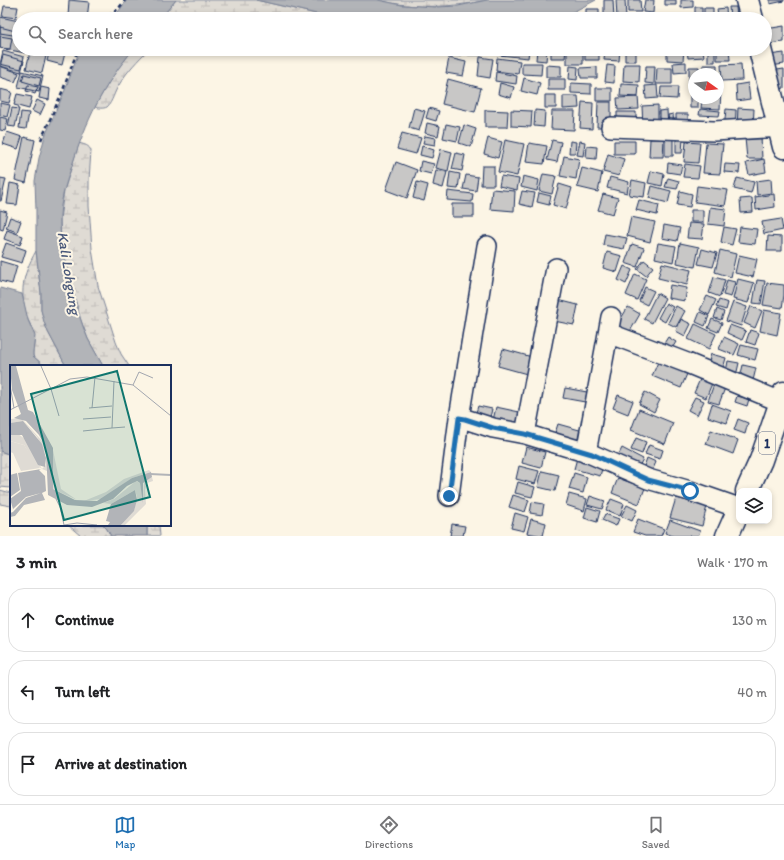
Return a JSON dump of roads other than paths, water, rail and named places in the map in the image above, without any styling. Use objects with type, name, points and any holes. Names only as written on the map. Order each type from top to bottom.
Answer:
[{"type":"highway","points":[[747,0],[750,12]]},
{"type":"highway","points":[[762,56],[782,134]]},
{"type":"highway","name":"1","points":[[748,488],[761,460],[782,397]]},
{"type":"highway","points":[[727,536],[736,515]]},
{"type":"street","points":[[611,127],[782,134]]},
{"type":"street","points":[[449,496],[459,418],[487,246]]},
{"type":"street","points":[[525,434],[556,268]]},
{"type":"street","points":[[586,452],[609,325],[687,363],[782,397]]},
{"type":"street","points":[[459,418],[493,428],[525,434],[586,452],[648,480],[690,491],[736,507]]},
{"type":"water label","name":"Kali Lohgung","points":[[69,273]]}]
